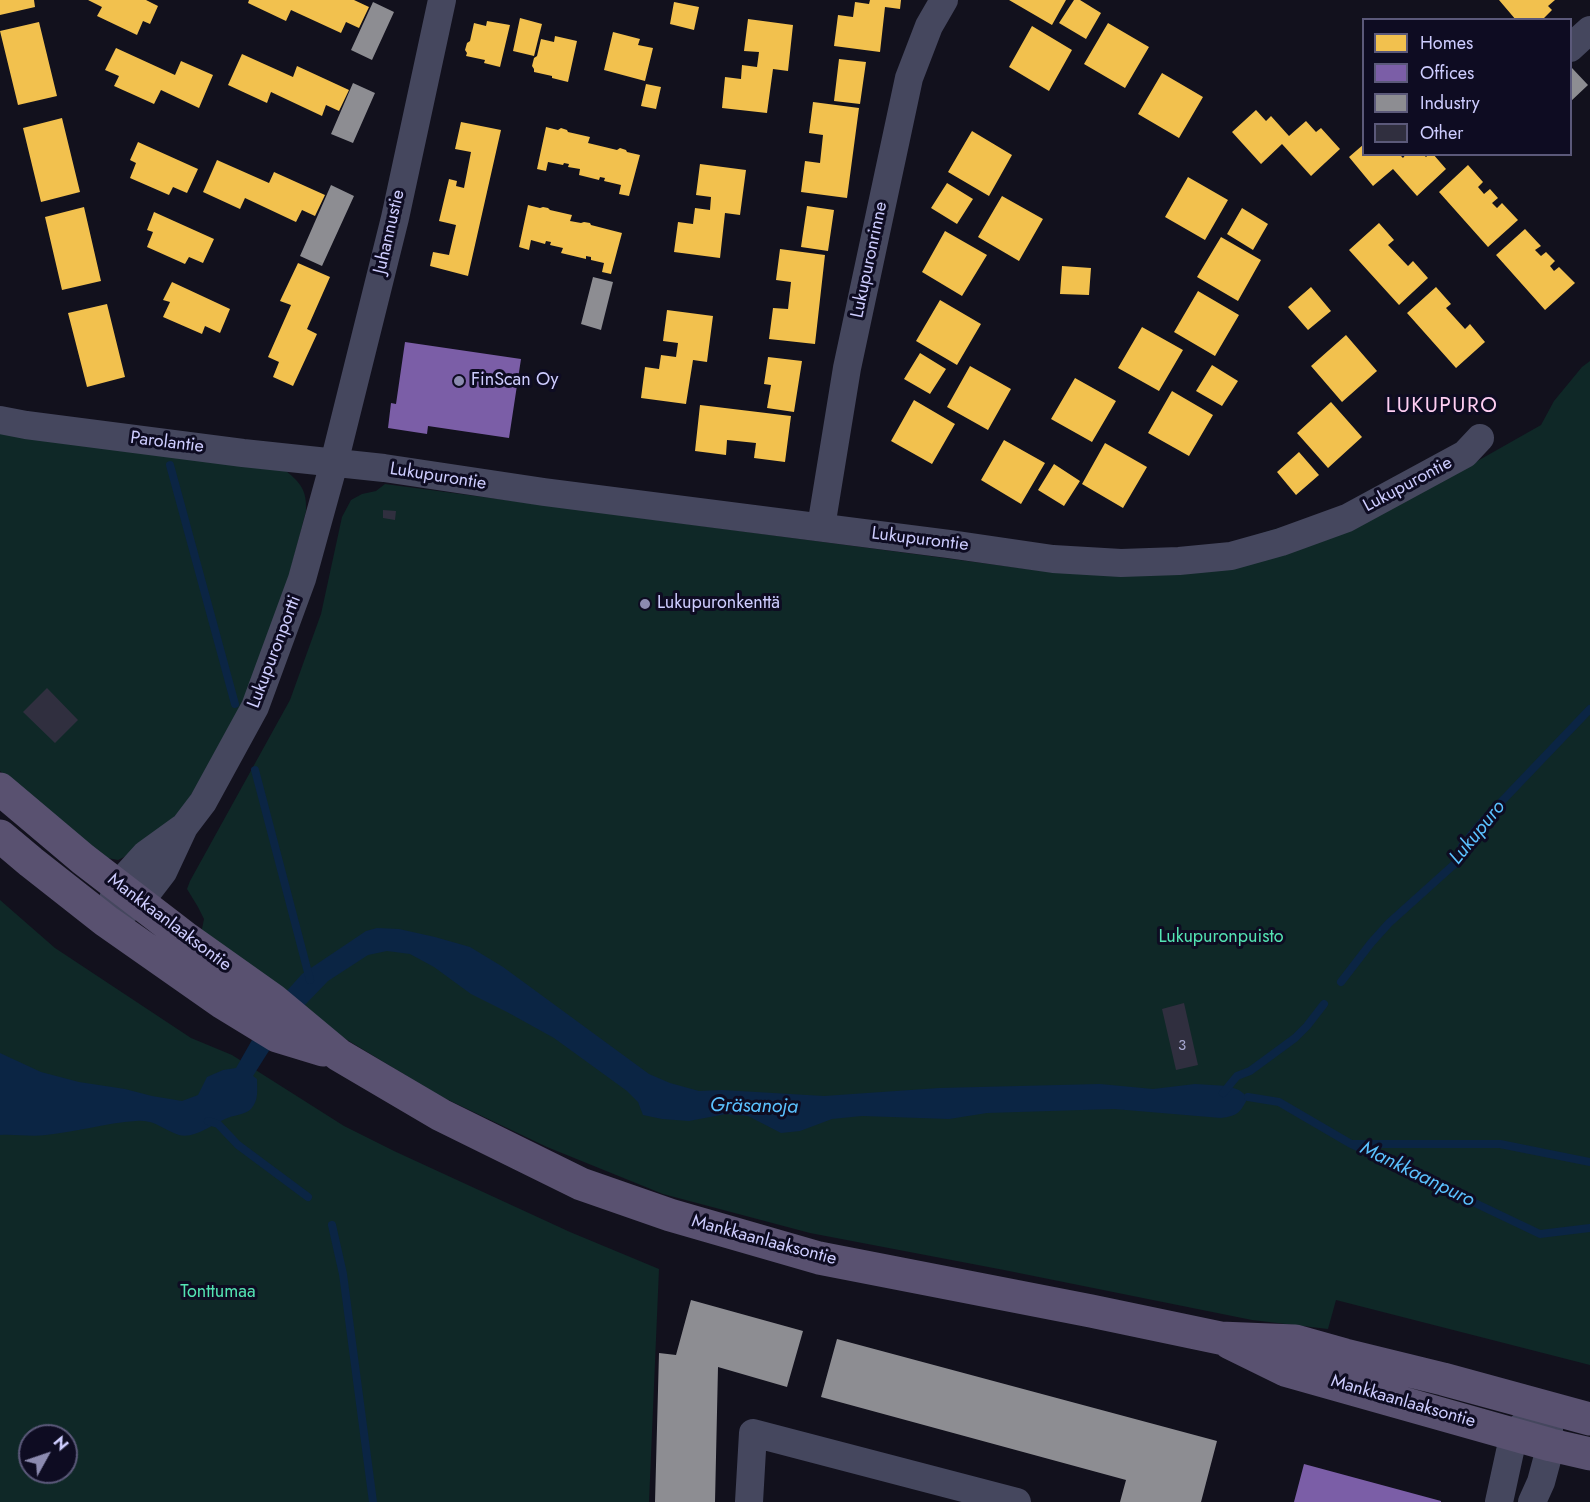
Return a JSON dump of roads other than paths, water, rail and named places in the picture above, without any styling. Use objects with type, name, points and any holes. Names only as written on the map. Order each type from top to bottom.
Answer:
[{"type":"main road","name":"Mankkaanlaaksontie","points":[[0,789],[83,859],[187,939],[273,1000],[339,1055],[441,1115],[581,1184],[670,1215],[819,1258],[1220,1338],[1295,1341],[1590,1419]]},
{"type":"main road","name":"Mankkaanlaaksontie","points":[[0,836],[106,921],[223,1003],[278,1036],[339,1055]]},
{"type":"main road","name":"Mankkaanlaaksontie","points":[[1220,1338],[1285,1370],[1590,1454]]},
{"type":"street","name":"Juhannustie","points":[[334,463],[394,218],[442,0]]},
{"type":"street","name":"Lukupuronrinne","points":[[821,527],[847,368],[909,78],[928,27],[944,0]]},
{"type":"street","points":[[1572,46],[1590,30]]},
{"type":"street","name":"Parolantie","points":[[0,420],[334,463]]},
{"type":"street","name":"Lukupurontie","points":[[334,463],[1053,559],[1121,563],[1231,556],[1281,542],[1347,518],[1465,454],[1480,438]]},
{"type":"street","name":"Lukupuronportti","points":[[106,921],[129,893],[163,872],[183,827],[203,802],[255,707],[302,579],[334,463]]},
{"type":"street","points":[[1499,1502],[1514,1433],[1545,1406]]},
{"type":"street","points":[[1532,1502],[1541,1482],[1551,1445],[1545,1406]]},
{"type":"street","points":[[749,1502],[753,1433],[1017,1502]]},
{"type":"water","name":"Gräsanoja","points":[[377,928],[399,929],[470,947],[503,967],[649,1074],[699,1091],[722,1090],[824,1096],[939,1088],[1100,1084],[1153,1089],[1195,1084],[1228,1086],[1248,1097],[1238,1112],[1221,1118],[1114,1109],[987,1113],[949,1119],[862,1116],[832,1119],[800,1131],[781,1133],[748,1116],[726,1114],[689,1121],[662,1119],[643,1115],[638,1102],[627,1091],[554,1038],[471,994],[434,967],[410,954],[387,951],[368,955],[328,981],[301,1009],[285,993],[302,974],[366,931]]},
{"type":"water","points":[[252,1040],[272,1046],[253,1076],[257,1079],[254,1106],[246,1113],[225,1119],[197,1133],[179,1135],[154,1123],[143,1121],[46,1135],[0,1135],[0,1053],[41,1072],[79,1082],[182,1101],[198,1095],[207,1077],[223,1070],[236,1068]]},
{"type":"waterway","points":[[170,465],[235,704]]},
{"type":"waterway","name":"Lukupuro","points":[[1341,982],[1389,923],[1459,860],[1462,846],[1482,822],[1590,709]]},
{"type":"waterway","points":[[255,770],[310,980]]},
{"type":"waterway","name":"Lukupuro","points":[[1223,1093],[1237,1076],[1250,1071],[1295,1038],[1324,1004]]},
{"type":"waterway","name":"Mankkaanpuro","points":[[1248,1097],[1279,1102],[1351,1144],[1540,1234],[1590,1228]]},
{"type":"waterway","points":[[208,1121],[218,1124],[238,1145],[308,1197]]},
{"type":"waterway","points":[[1353,1144],[1500,1144],[1590,1162]]},
{"type":"waterway","points":[[332,1225],[343,1274],[373,1502]]},
{"type":"place","name":"FinScan Oy","points":[[459,381]]},
{"type":"place","name":"Lukupuronkenttä","points":[[645,604]]},
{"type":"district","name":"LUKUPURO","points":[[1442,407]]},
{"type":"park label","name":"Lukupuronpuisto","points":[[1221,938]]},
{"type":"park label","name":"Tonttumaa","points":[[218,1293]]}]
